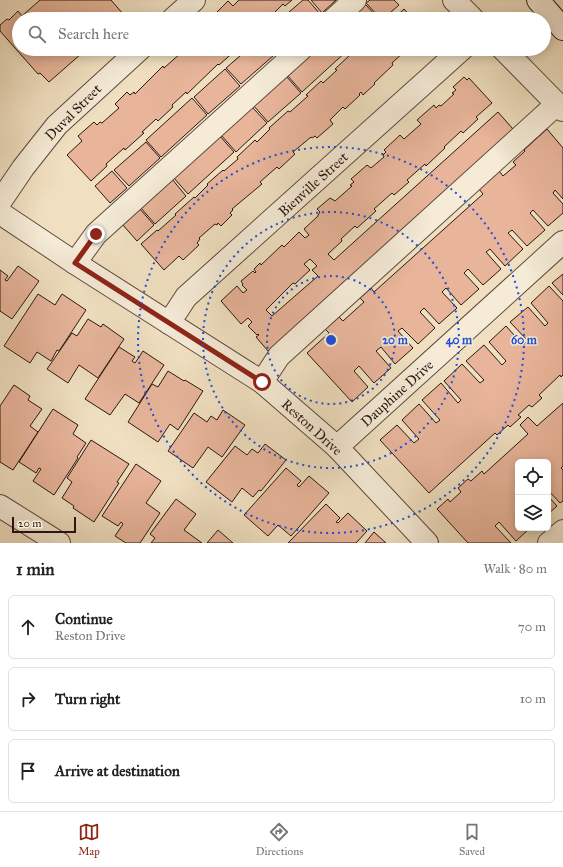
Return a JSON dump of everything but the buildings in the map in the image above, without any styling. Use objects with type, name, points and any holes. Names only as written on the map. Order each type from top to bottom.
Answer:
[{"type":"street","points":[[181,12],[194,0]]},
{"type":"street","points":[[342,12],[355,0]]},
{"type":"street","points":[[454,0],[466,12]]},
{"type":"street","points":[[538,0],[548,12]]},
{"type":"street","points":[[551,15],[563,29]]},
{"type":"street","name":"Duval Street","points":[[0,202],[23,168],[57,125],[132,56]]},
{"type":"street","points":[[75,263],[96,234],[293,56]]},
{"type":"street","name":"Bienville Street","points":[[169,323],[186,297],[454,56]]},
{"type":"street","points":[[262,382],[279,356],[560,107],[510,56]]},
{"type":"street","name":"Reston Drive","points":[[0,213],[75,263],[262,382],[337,447],[427,543]]},
{"type":"street","name":"Dauphine Drive","points":[[337,447],[563,242]]},
{"type":"street","points":[[0,506],[59,543]]},
{"type":"street","points":[[549,543],[563,531]]},
{"type":"route","points":[[96,234],[75,263],[262,382]]}]
